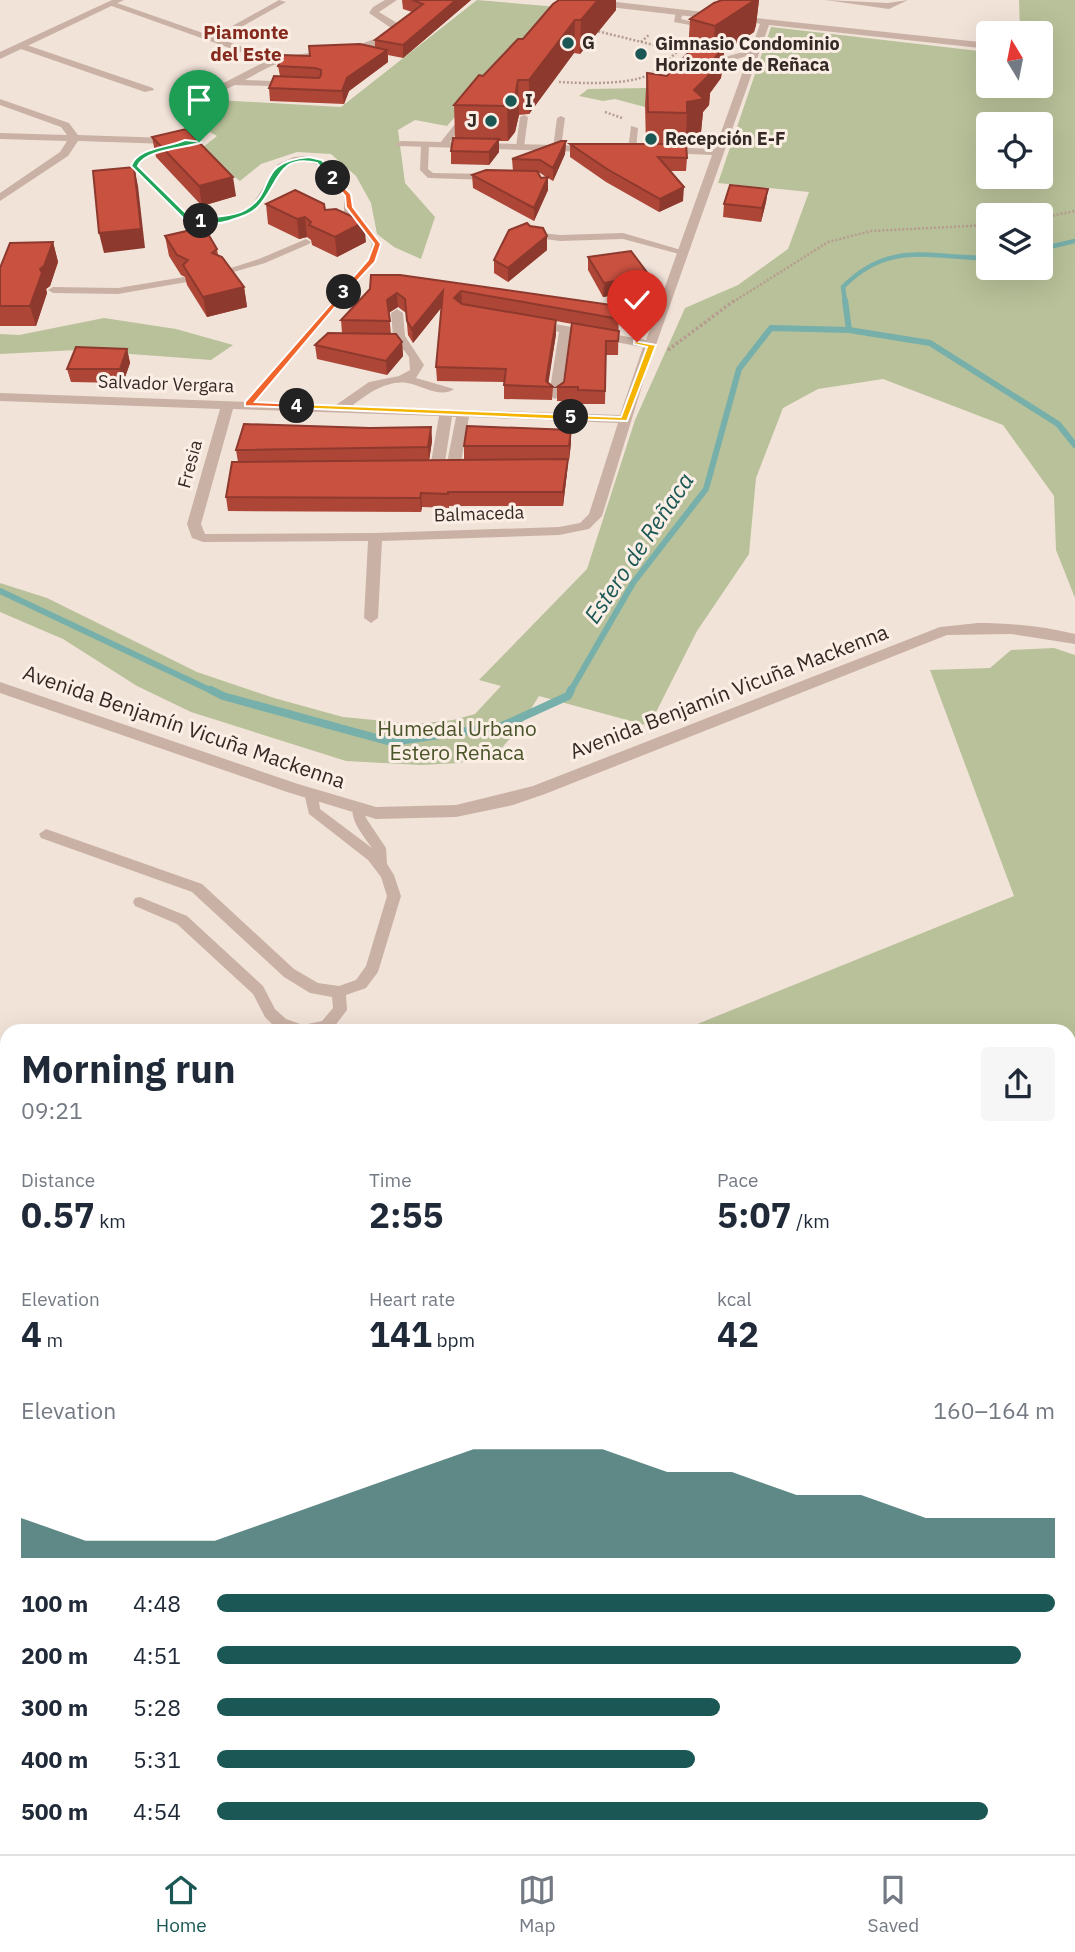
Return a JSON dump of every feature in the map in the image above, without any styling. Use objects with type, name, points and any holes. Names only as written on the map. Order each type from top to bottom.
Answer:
[{"type":"street","points":[[212,93],[275,61],[306,54],[359,50],[375,44],[396,29],[374,13],[392,0]]},
{"type":"street","points":[[575,0],[728,18]]},
{"type":"street","points":[[830,0],[890,6],[903,0]]},
{"type":"street","points":[[0,55],[115,2],[275,61]]},
{"type":"street","points":[[740,19],[976,45]]},
{"type":"street","points":[[624,419],[765,22]]},
{"type":"street","points":[[21,46],[149,90]]},
{"type":"street","points":[[234,82],[304,86]]},
{"type":"street","points":[[0,102],[65,125],[72,132],[73,139],[71,147],[64,154],[0,198]]},
{"type":"street","points":[[0,136],[199,142]]},
{"type":"street","points":[[401,144],[600,149]]},
{"type":"street","points":[[620,149],[718,152]]},
{"type":"street","points":[[397,313],[394,341],[417,358],[418,366],[408,379]]},
{"type":"street","points":[[514,320],[652,345]]},
{"type":"street","points":[[555,395],[565,330]]},
{"type":"street","points":[[341,408],[372,386],[408,379],[432,387],[448,388]]},
{"type":"street","name":"Salvador Vergara","points":[[0,397],[624,419]]},
{"type":"street","name":"Fresia","points":[[197,535],[194,524],[228,403]]},
{"type":"street","points":[[446,412],[430,468],[459,468],[463,413]]},
{"type":"street","name":"Balmaceda","points":[[197,535],[213,539],[375,537],[559,531],[584,526],[595,516],[624,419]]},
{"type":"street","points":[[371,618],[375,537]]},
{"type":"street","name":"Avenida Benjamín Vicuña Mackenna","points":[[0,687],[376,813],[426,814],[456,811],[513,799],[945,630],[972,627],[1052,632],[1075,639]]},
{"type":"lane","points":[[213,39],[282,2]]},
{"type":"lane","points":[[679,13],[677,20],[681,22],[711,28]]},
{"type":"lane","points":[[717,69],[724,60],[754,51]]},
{"type":"lane","points":[[443,145],[477,103]]},
{"type":"lane","points":[[520,147],[524,117]]},
{"type":"lane","points":[[557,148],[561,118]]},
{"type":"lane","points":[[634,128],[643,150]]},
{"type":"lane","points":[[185,142],[178,147],[144,154],[136,160],[134,166],[187,218],[214,221],[241,216],[257,204],[281,166],[303,159],[323,164],[348,195],[350,207],[377,244],[372,260],[248,404]]},
{"type":"lane","points":[[425,145],[424,170],[431,176],[496,177]]},
{"type":"lane","points":[[332,226],[344,217],[350,207]]},
{"type":"lane","points":[[533,235],[560,238],[623,236],[683,252]]},
{"type":"lane","points":[[223,272],[262,261],[306,242]]},
{"type":"lane","points":[[53,290],[118,291],[184,280]]},
{"type":"lane","points":[[46,834],[197,888],[289,973],[315,989],[339,992],[361,984],[373,968],[394,896],[380,865],[363,848],[314,811],[311,793]]},
{"type":"lane","points":[[358,807],[360,819],[379,848],[380,865]]},
{"type":"lane","points":[[140,902],[182,920],[258,990],[270,1013],[281,1024]]},
{"type":"lane","points":[[329,1024],[340,1010],[339,992]]},
{"type":"path","points":[[585,28],[678,51],[668,60]]},
{"type":"path","points":[[640,43],[650,34]]},
{"type":"path","points":[[559,82],[625,80],[650,73],[662,60],[680,63]]},
{"type":"path","points":[[605,112],[622,118]]},
{"type":"path","points":[[1053,216],[1075,211]]},
{"type":"path","points":[[640,373],[719,310],[828,242],[871,231],[976,226]]},
{"type":"green space","points":[[477,0],[558,7],[519,43],[447,126],[415,120],[398,130],[405,183],[435,217],[421,259],[394,247],[377,234],[371,203],[356,176],[331,154],[297,152],[261,164],[240,181],[212,160],[203,147],[217,136],[186,119],[200,99],[341,107]]},
{"type":"green space","name":"Humedal Urbano Estero Reñaca","points":[[1019,0],[1075,0],[1075,598],[1056,550],[1054,496],[1003,425],[883,379],[818,389],[783,408],[756,478],[749,554],[697,631],[649,726],[539,696],[519,728],[500,750],[460,763],[421,765],[346,761],[191,712],[137,686],[63,639],[0,612],[0,583],[47,598],[197,672],[274,698],[343,717],[416,724],[453,720],[475,714],[501,686],[479,680],[587,569],[635,420],[685,308],[738,285],[788,249],[809,192],[718,183],[771,27],[976,51],[976,98],[1054,98],[1054,21],[1020,21]]},
{"type":"green space","points":[[647,88],[660,111],[615,99],[603,101],[579,96],[588,89]]},
{"type":"green space","points":[[104,318],[176,329],[233,345],[211,360],[77,350],[0,354],[0,334],[19,335]]},
{"type":"green space","points":[[1054,648],[1075,655],[1075,1024],[697,1024],[1014,896],[930,670],[990,668],[1011,650]]},
{"type":"building","points":[[412,0],[456,0],[403,45],[375,40],[423,4]]},
{"type":"building","points":[[559,0],[598,0],[581,20],[575,20],[529,80],[518,80],[515,97],[507,106],[454,105],[479,75],[483,76],[518,39],[523,39]]},
{"type":"building","points":[[722,0],[755,0],[715,26],[690,19],[714,3]]},
{"type":"building","points":[[699,41],[724,46],[705,71],[712,72],[694,90],[704,99],[687,102],[687,113],[648,112],[647,73],[667,76]]},
{"type":"building","points":[[360,44],[387,50],[347,78],[342,91],[269,88],[274,76],[319,78],[321,75],[321,70],[315,68],[278,66],[283,55],[310,56],[309,46]]},
{"type":"building","points":[[186,129],[233,177],[199,186],[152,137]]},
{"type":"building","points":[[453,138],[499,139],[489,152],[451,151]]},
{"type":"building","points":[[566,141],[553,168],[540,160],[512,159]]},
{"type":"building","points":[[570,144],[686,144],[687,158],[658,157],[684,187],[660,199]]},
{"type":"building","points":[[134,167],[141,229],[99,233],[93,171]]},
{"type":"building","points":[[486,170],[537,171],[541,178],[548,177],[534,208],[472,175]]},
{"type":"building","points":[[730,185],[768,189],[762,208],[724,204]]},
{"type":"building","points":[[295,190],[324,204],[325,210],[336,209],[364,222],[335,237],[309,225],[311,222],[305,217],[297,219],[266,204]]},
{"type":"building","points":[[527,223],[543,228],[547,236],[508,268],[494,260],[509,230]]},
{"type":"building","points":[[204,227],[217,249],[212,253],[222,257],[244,287],[203,297],[183,265],[188,260],[177,255],[165,236]]},
{"type":"building","points":[[53,242],[44,266],[40,269],[42,273],[30,306],[0,306],[0,268],[10,243]]},
{"type":"building","points":[[631,251],[649,275],[604,283],[588,257]]},
{"type":"building","points":[[371,275],[400,275],[619,306],[619,319],[461,291],[454,298],[462,304],[556,320],[546,381],[553,387],[504,385],[506,369],[436,367],[443,291],[412,329],[407,321],[405,299],[397,293],[387,300],[390,321],[341,320],[370,289]]},
{"type":"building","points":[[572,323],[619,331],[618,341],[606,341],[605,391],[557,387],[564,382]]},
{"type":"building","points":[[328,333],[396,334],[402,342],[386,361],[315,345]]},
{"type":"building","points":[[76,347],[127,349],[120,369],[67,369]]},
{"type":"building","points":[[244,424],[431,427],[428,447],[236,450]]},
{"type":"building","points":[[467,426],[571,430],[569,446],[464,446]]},
{"type":"building","points":[[568,459],[563,492],[421,493],[420,498],[226,497],[232,462]]},
{"type":"waterway","points":[[1053,246],[1075,241]]},
{"type":"waterway","points":[[845,302],[843,287],[860,272],[894,257],[929,255],[976,257]]},
{"type":"waterway","points":[[845,300],[849,330]]},
{"type":"waterway","name":"Estero de Reñaca","points":[[570,692],[633,583],[706,489],[739,369],[771,328],[849,330]]},
{"type":"waterway","name":"Estero de Reñaca","points":[[849,330],[930,343],[1058,424],[1075,445]]},
{"type":"waterway","name":"Estero de Reñaca","points":[[0,591],[214,692]]},
{"type":"waterway","name":"Estero de Reñaca","points":[[211,690],[223,696],[391,742],[502,726],[568,696],[570,692]]},
{"type":"place","name":"G","points":[[568,43]]},
{"type":"place","name":"Gimnasio Condominio Horizonte de Reñaca","points":[[641,54]]},
{"type":"place","name":"I","points":[[511,101]]},
{"type":"place","name":"J","points":[[491,121]]},
{"type":"place","name":"Recepción E-F","points":[[651,139]]},
{"type":"district","name":"Piamonte del Este","points":[[246,43]]},
{"type":"route","points":[[199,142],[185,142],[178,147],[144,154],[134,166],[187,218],[214,221],[241,216],[257,204],[281,166],[297,159],[309,159],[323,164],[344,190],[348,195],[350,207],[377,244],[372,260],[248,404],[624,419],[652,345],[637,342]]}]
